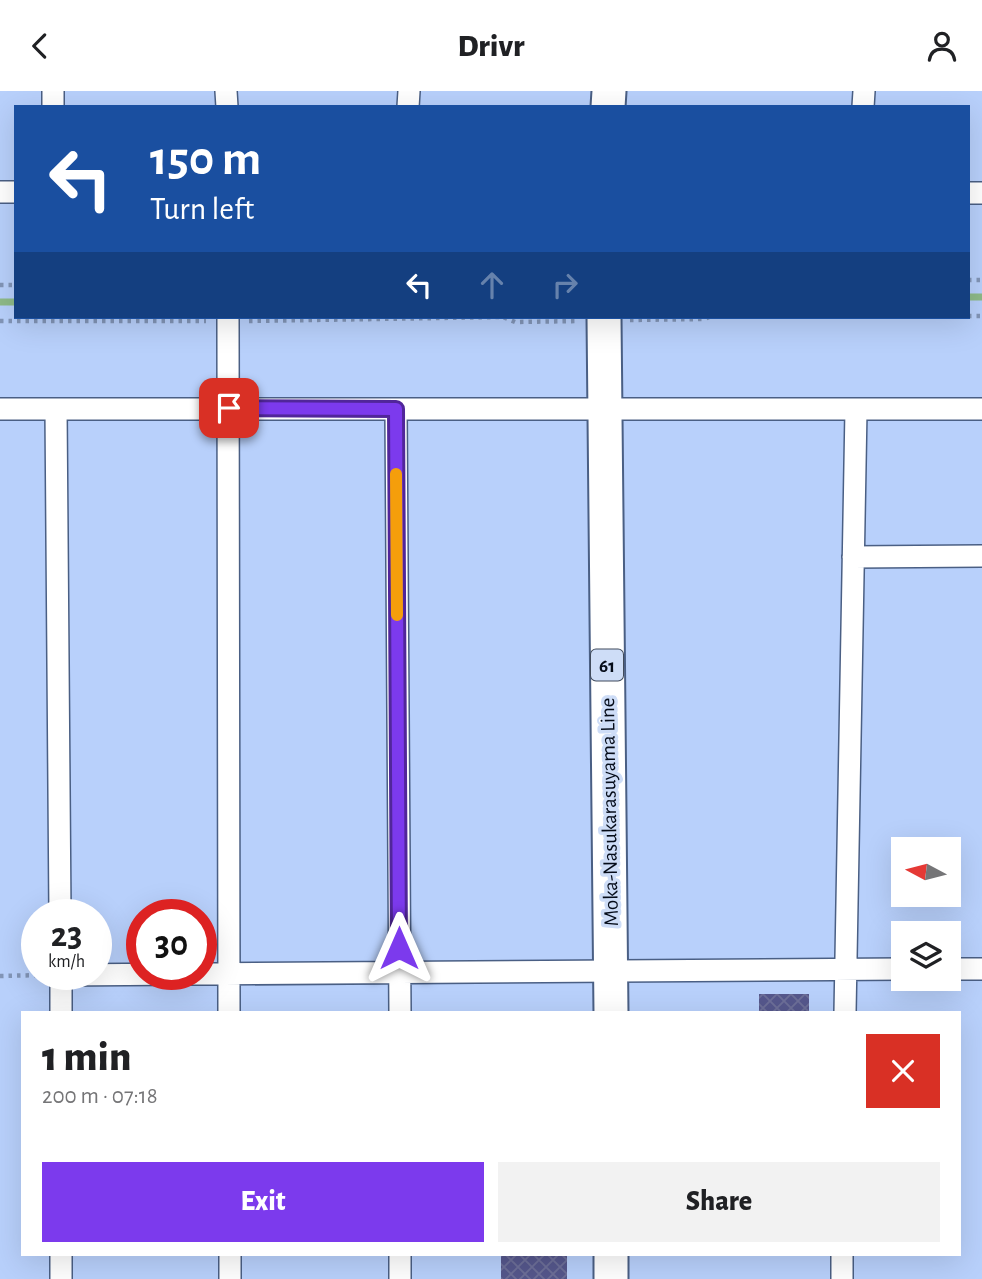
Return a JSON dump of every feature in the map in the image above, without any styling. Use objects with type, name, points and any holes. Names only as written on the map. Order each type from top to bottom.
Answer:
[{"type":"main road","name":"Moka-Nasukarasuyama Line","points":[[604,319],[611,1011]]},
{"type":"main road","points":[[611,1256],[611,1279]]},
{"type":"street","points":[[227,320],[229,1011]]},
{"type":"street","points":[[0,409],[982,409]]},
{"type":"street","points":[[56,409],[60,899]]},
{"type":"street","points":[[396,409],[400,1011]]},
{"type":"street","points":[[845,1011],[856,410]]},
{"type":"street","points":[[853,557],[982,557]]},
{"type":"street","points":[[112,975],[891,969]]},
{"type":"street","points":[[961,969],[982,969]]},
{"type":"street","points":[[61,990],[61,1011]]},
{"type":"street","points":[[61,1256],[61,1279]]},
{"type":"street","points":[[230,1256],[230,1279]]},
{"type":"street","points":[[400,1256],[400,1279]]},
{"type":"street","points":[[842,1256],[842,1279]]},
{"type":"path","points":[[0,321],[319,319]]},
{"type":"path","points":[[508,319],[515,322],[604,319]]},
{"type":"path","points":[[0,976],[21,976]]},
{"type":"building","points":[[759,994],[809,994],[809,1011],[759,1011]]},
{"type":"building","points":[[501,1256],[567,1256],[567,1279],[501,1279]]},
{"type":"waterway","points":[[970,297],[982,297]]},
{"type":"waterway","points":[[0,302],[14,302]]},
{"type":"slow traffic","points":[[396,474],[397,615]]},
{"type":"route","points":[[229,408],[396,409],[399,948]]}]
